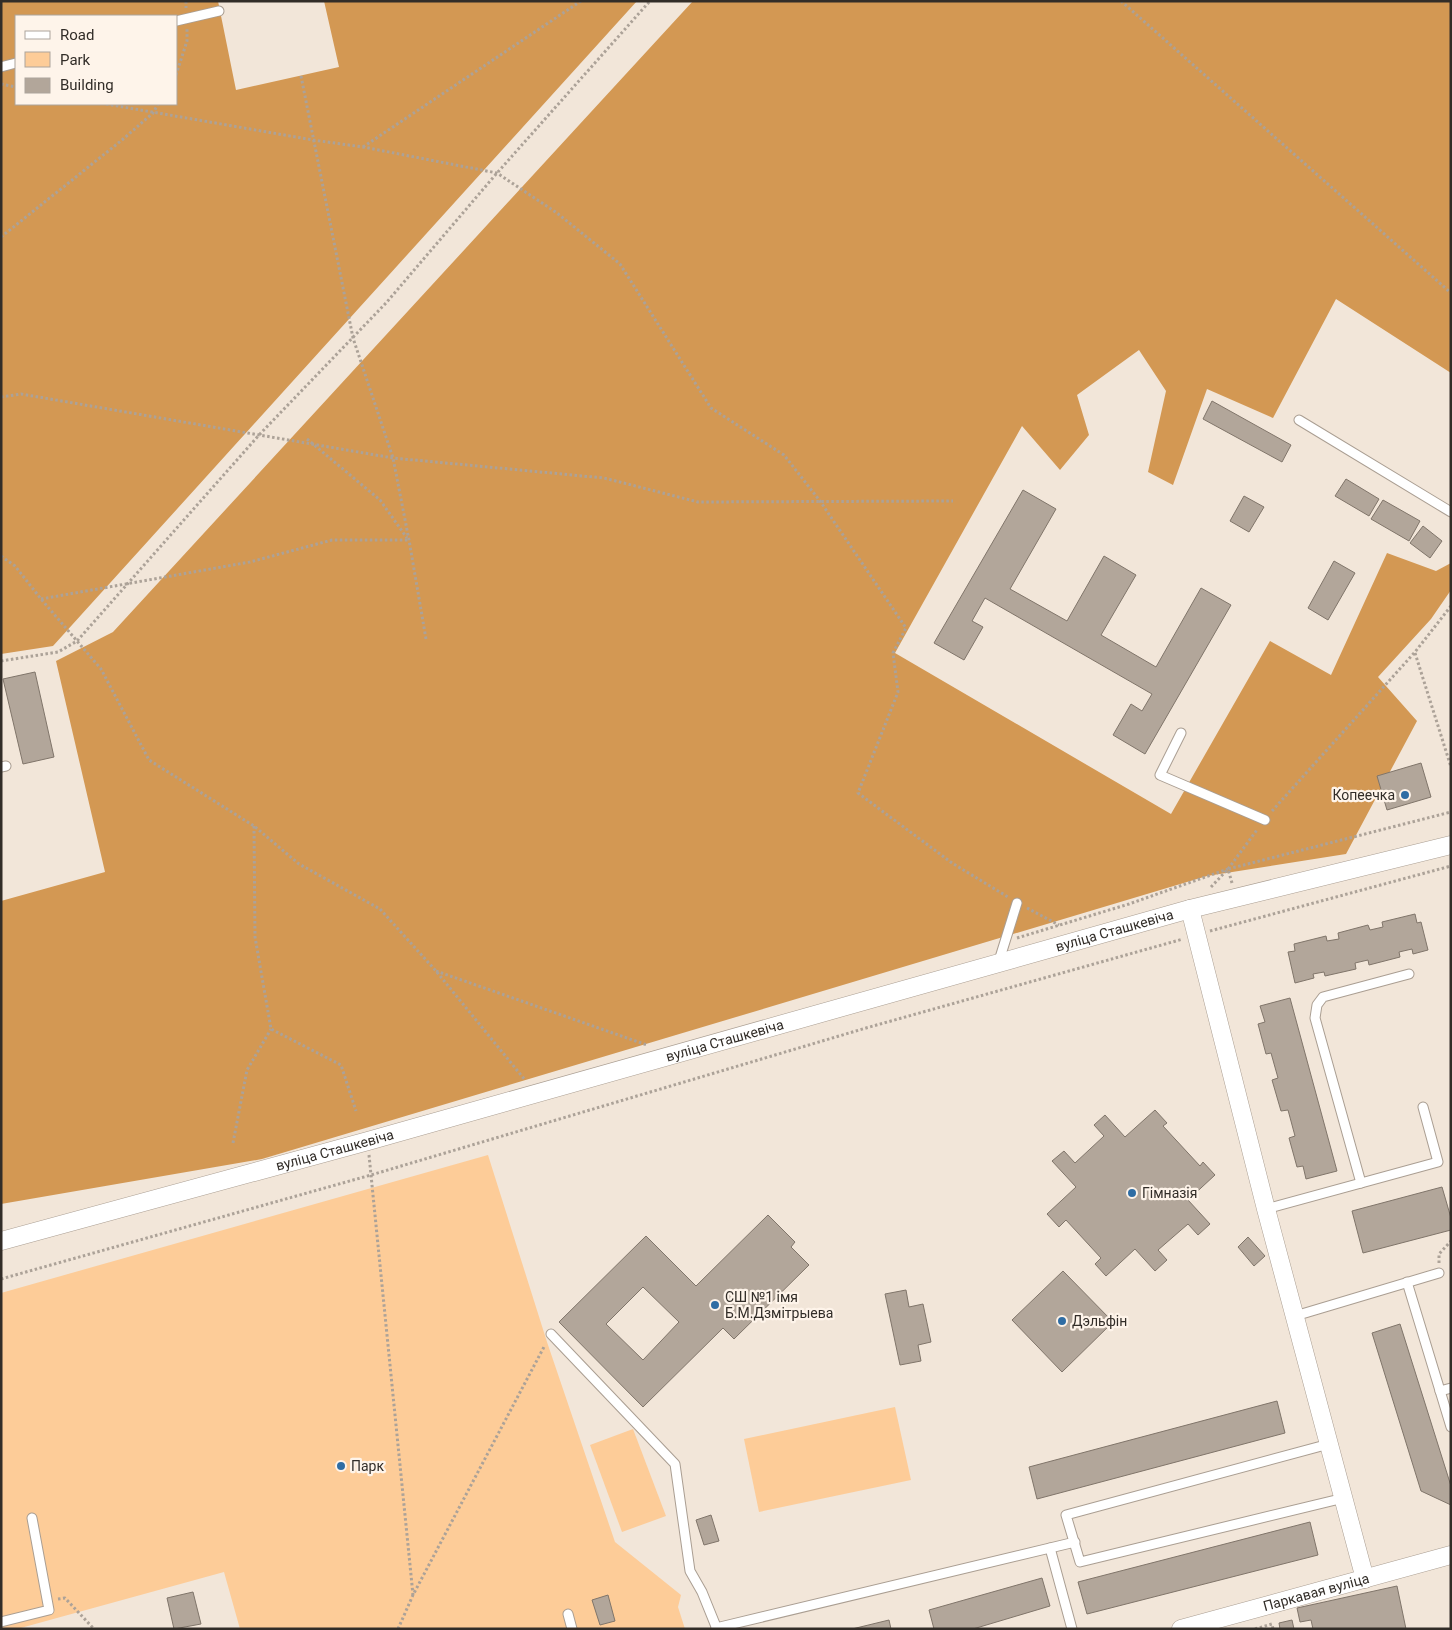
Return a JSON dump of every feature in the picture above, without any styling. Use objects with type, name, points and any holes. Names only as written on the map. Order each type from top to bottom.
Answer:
[{"type":"street","name":"вуліца Сташкевіча","points":[[1,1241],[368,1141],[1190,909],[1451,845]]},
{"type":"street","points":[[1190,909],[1266,1209],[1365,1579]]},
{"type":"street","name":"Паркавая вуліца","points":[[1181,1629],[1451,1555]]},
{"type":"lane","points":[[178,20],[219,11]]},
{"type":"lane","points":[[1,67],[15,63]]},
{"type":"lane","points":[[1299,420],[1451,512]]},
{"type":"lane","points":[[1181,734],[1160,775],[1265,820]]},
{"type":"lane","points":[[998,964],[1017,903]]},
{"type":"lane","points":[[1360,1183],[1316,1018],[1316,1006],[1323,997],[1409,974]]},
{"type":"lane","points":[[1266,1209],[1438,1162],[1423,1108]]},
{"type":"lane","points":[[1295,1316],[1439,1273]]},
{"type":"lane","points":[[1407,1282],[1451,1427]]},
{"type":"lane","points":[[551,1334],[675,1464],[690,1571],[702,1592],[717,1629],[1075,1542]]},
{"type":"lane","points":[[1440,1391],[1451,1388]]},
{"type":"lane","points":[[1329,1444],[1066,1515],[1080,1562],[1344,1498]]},
{"type":"lane","points":[[1,1622],[49,1610],[32,1518]]},
{"type":"lane","points":[[1050,1548],[1072,1629]]},
{"type":"lane","points":[[568,1614],[572,1629]]},
{"type":"path","points":[[363,147],[582,1]]},
{"type":"path","points":[[1,661],[58,652],[76,641],[259,435],[386,303],[497,173],[650,1]]},
{"type":"path","points":[[1121,1],[1451,293]]},
{"type":"path","points":[[178,68],[187,41],[186,18]]},
{"type":"path","points":[[302,76],[353,338],[393,458],[426,639]]},
{"type":"path","points":[[1,84],[15,87]]},
{"type":"path","points":[[111,105],[363,147],[497,173],[557,213],[620,264],[711,408],[784,455],[820,501],[906,628],[893,653],[898,692],[858,793],[952,862],[1017,903],[1059,926]]},
{"type":"path","points":[[1,237],[64,188],[153,113],[157,105]]},
{"type":"path","points":[[1,397],[21,394],[393,458],[604,478],[698,502],[953,501]]},
{"type":"path","points":[[307,439],[380,500],[409,540]]},
{"type":"path","points":[[41,599],[250,562],[332,540],[409,540]]},
{"type":"path","points":[[1,556],[14,566],[101,669],[149,760],[254,826],[299,864],[380,909],[436,971],[529,1086]]},
{"type":"path","points":[[1228,869],[1265,820],[1415,652],[1451,606]]},
{"type":"path","points":[[1415,652],[1451,767]]},
{"type":"path","points":[[1005,942],[1129,904],[1228,869],[1451,812]]},
{"type":"path","points":[[233,1143],[247,1070],[271,1029],[254,937],[254,826]]},
{"type":"path","points":[[1,1279],[371,1175],[856,1031],[1242,922],[1451,866]]},
{"type":"path","points":[[1228,869],[1242,922]]},
{"type":"path","points":[[436,971],[654,1048]]},
{"type":"path","points":[[271,1029],[341,1065],[356,1111]]},
{"type":"path","points":[[368,1141],[413,1595]]},
{"type":"path","points":[[1439,1273],[1439,1254],[1451,1241]]},
{"type":"path","points":[[398,1629],[413,1595],[551,1334]]},
{"type":"path","points":[[1255,1629],[1272,1624],[1273,1629]]},
{"type":"green space","points":[[488,1155],[547,1342],[615,1542],[681,1595],[678,1607],[685,1629],[240,1629],[224,1572],[17,1629],[1,1629],[1,1293]]},
{"type":"green space","points":[[895,1407],[911,1480],[759,1512],[744,1439]]},
{"type":"green space","points":[[633,1429],[666,1516],[622,1532],[590,1445]]},
{"type":"shaded area","points":[[1,1],[218,1],[236,90],[339,67],[324,1],[637,1],[53,646],[1,654]]},
{"type":"shaded area","points":[[693,1],[1451,1],[1451,373],[1336,299],[1273,418],[1207,389],[1173,485],[1148,472],[1166,391],[1139,350],[1077,395],[1089,435],[1060,470],[1022,426],[895,653],[1171,814],[1270,641],[1331,675],[1387,553],[1436,571],[1451,563],[1451,590],[1431,619],[1378,677],[1417,721],[1346,854],[1207,876],[262,1159],[1,1204],[1,901],[105,872],[56,661],[113,632]]},
{"type":"building","points":[[1212,401],[1291,445],[1282,462],[1203,419]]},
{"type":"building","points":[[1346,479],[1379,499],[1369,516],[1335,496]]},
{"type":"building","points":[[1023,490],[1056,509],[1010,589],[1067,621],[1104,556],[1136,575],[1101,635],[1156,667],[1201,588],[1231,605],[1145,754],[1113,735],[1131,704],[1142,711],[1152,694],[985,598],[972,621],[983,627],[964,660],[934,643]]},
{"type":"building","points":[[1244,496],[1264,507],[1249,532],[1230,521]]},
{"type":"building","points":[[1383,500],[1420,521],[1409,541],[1371,519]]},
{"type":"building","points":[[1423,526],[1442,541],[1430,558],[1410,543]]},
{"type":"building","points":[[1334,561],[1355,573],[1328,620],[1308,608]]},
{"type":"building","points":[[35,672],[54,757],[23,764],[3,679]]},
{"type":"building","points":[[1421,763],[1431,797],[1387,810],[1377,776]]},
{"type":"building","points":[[1415,914],[1417,923],[1421,922],[1428,950],[1413,954],[1412,949],[1399,952],[1400,957],[1369,965],[1368,960],[1355,963],[1356,969],[1325,976],[1324,972],[1313,974],[1314,978],[1295,983],[1288,952],[1295,951],[1294,944],[1326,936],[1327,941],[1339,939],[1338,933],[1368,925],[1370,930],[1383,927],[1382,922]]},
{"type":"building","points":[[1290,998],[1337,1171],[1306,1179],[1303,1166],[1297,1167],[1289,1138],[1295,1136],[1288,1110],[1281,1111],[1272,1080],[1278,1078],[1271,1053],[1266,1054],[1258,1024],[1265,1022],[1260,1006]]},
{"type":"building","name":"Гімназія","points":[[1155,1110],[1167,1123],[1163,1126],[1200,1166],[1203,1162],[1215,1175],[1188,1200],[1210,1224],[1198,1235],[1188,1224],[1158,1250],[1167,1260],[1155,1271],[1135,1249],[1106,1276],[1095,1264],[1101,1258],[1066,1220],[1059,1227],[1047,1214],[1076,1187],[1052,1161],[1064,1151],[1075,1163],[1104,1136],[1094,1125],[1105,1115],[1125,1137]]},
{"type":"building","points":[[1442,1187],[1451,1218],[1451,1230],[1363,1253],[1352,1211]]},
{"type":"building","name":"СШ №1 імя Б.М.Дзмітрыева","points":[[768,1215],[795,1242],[791,1247],[809,1265],[734,1339],[723,1328],[643,1407],[559,1322],[646,1236],[696,1286]],"holes":[[[643,1287],[679,1322],[643,1360],[606,1324]]]},
{"type":"building","points":[[1248,1237],[1265,1256],[1254,1266],[1238,1247]]},
{"type":"building","name":"Дэльфін","points":[[1063,1271],[1113,1322],[1062,1372],[1012,1320]]},
{"type":"building","points":[[906,1290],[909,1307],[923,1304],[931,1342],[918,1345],[921,1361],[900,1365],[885,1294]]},
{"type":"building","points":[[1400,1324],[1451,1486],[1451,1505],[1421,1491],[1372,1333]]},
{"type":"building","points":[[1277,1401],[1285,1433],[1037,1499],[1029,1467]]},
{"type":"building","points":[[711,1515],[719,1541],[704,1545],[696,1520]]},
{"type":"building","points":[[1310,1522],[1318,1555],[1087,1614],[1078,1582]]},
{"type":"building","points":[[1042,1578],[1050,1606],[973,1629],[934,1629],[929,1610]]},
{"type":"building","points":[[1397,1586],[1406,1629],[1313,1629],[1311,1620],[1300,1622],[1297,1608]]},
{"type":"building","points":[[193,1592],[201,1624],[174,1629],[167,1598]]},
{"type":"building","points":[[608,1595],[615,1621],[600,1625],[592,1600]]},
{"type":"building","points":[[889,1620],[891,1629],[852,1629]]},
{"type":"building","points":[[1292,1620],[1294,1629],[1280,1629],[1279,1623]]},
{"type":"place","name":"Копеечка","points":[[1405,795]]},
{"type":"place","name":"Гімназія","points":[[1132,1193]]},
{"type":"place","name":"СШ №1 імя Б.М.Дзмітрыева","points":[[715,1305]]},
{"type":"place","name":"Дэльфін","points":[[1062,1321]]},
{"type":"place","name":"Парк","points":[[341,1466]]}]
